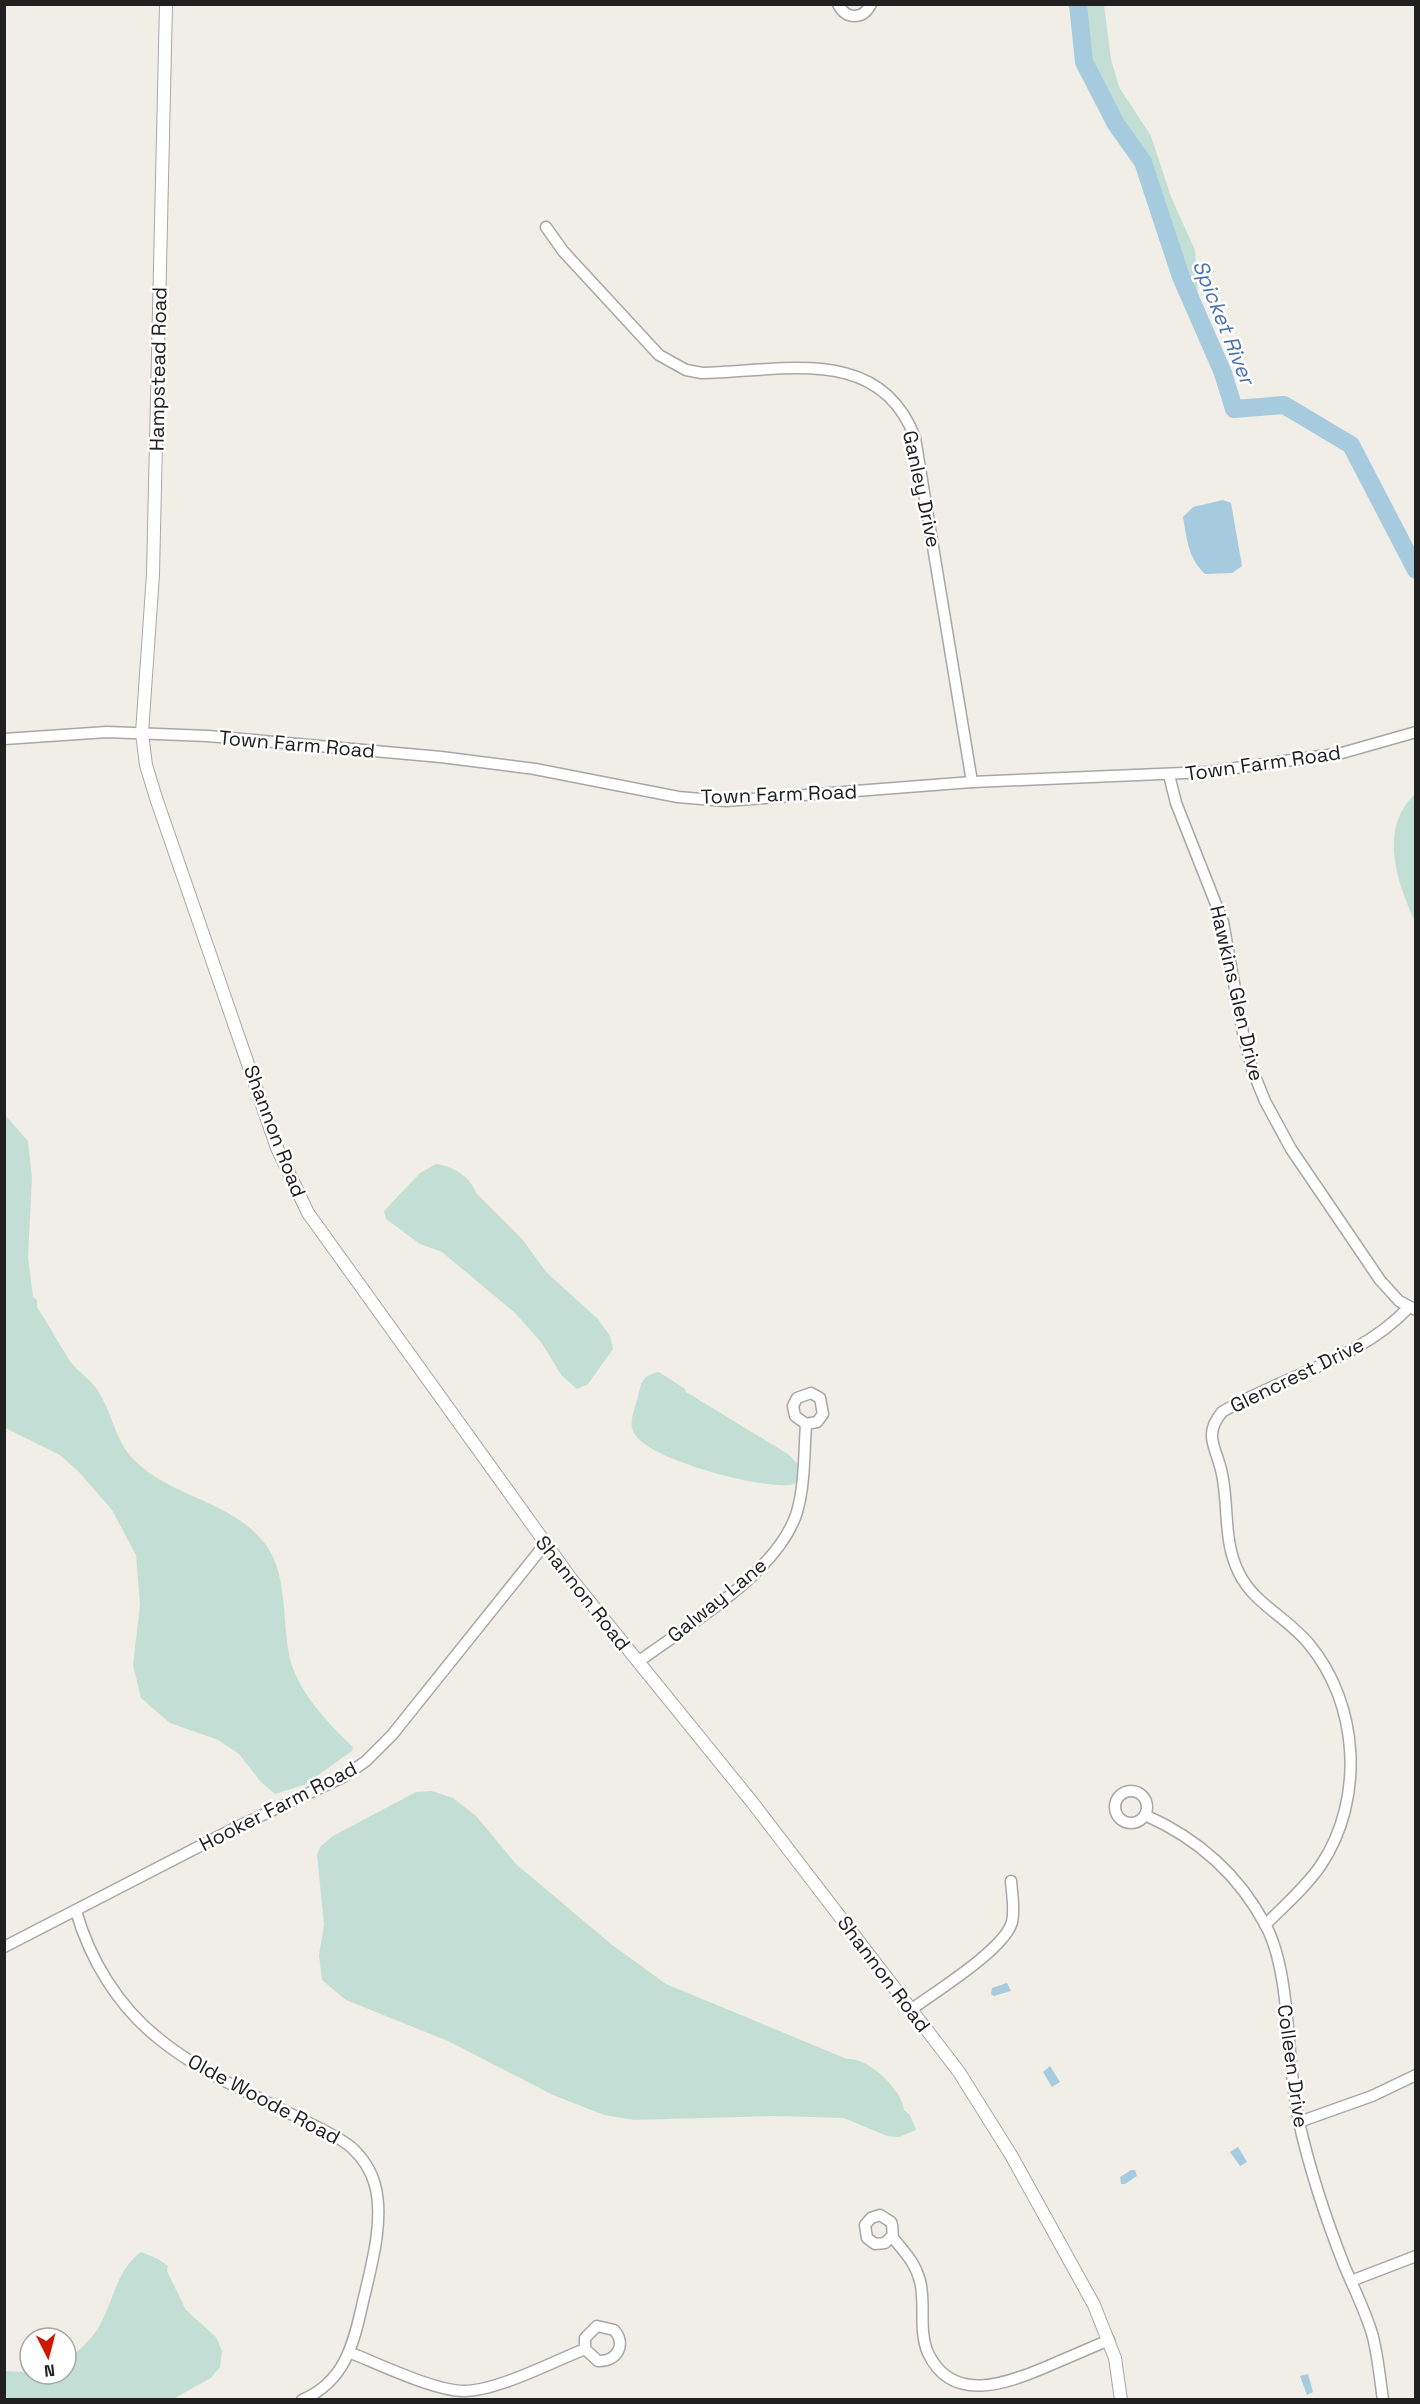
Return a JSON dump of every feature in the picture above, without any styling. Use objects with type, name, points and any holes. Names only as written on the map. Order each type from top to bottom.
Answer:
[{"type":"street","name":"Hampstead Road","points":[[142,733],[153,566],[166,4]]},
{"type":"street","points":[[838,4],[846,14],[856,16],[867,12],[871,4]]},
{"type":"street","name":"Ganley Drive","points":[[546,227],[563,251],[645,342],[670,362],[686,370],[702,373],[803,368],[839,370],[861,378],[881,390],[898,407],[911,427],[917,448],[972,782]]},
{"type":"street","name":"Town Farm Road","points":[[4,739],[106,732],[208,736],[441,757],[535,769],[678,797],[726,801],[972,782],[1169,775],[1342,753],[1416,732]]},
{"type":"street","name":"Shannon Road","points":[[142,733],[146,765],[156,798],[277,1148],[296,1192],[335,1252],[545,1544],[616,1638],[752,1802],[959,2072],[1011,2155],[1094,2305],[1110,2340],[1119,2375],[1121,2400]]},
{"type":"street","name":"Hawkins Glen Drive","points":[[1169,775],[1176,803],[1223,922],[1243,1033],[1252,1069],[1265,1101],[1291,1149],[1380,1280],[1393,1295],[1412,1308]]},
{"type":"street","name":"Glencrest Drive","points":[[1265,1925],[1309,1880],[1334,1841],[1348,1794],[1349,1734],[1340,1699],[1321,1659],[1292,1627],[1251,1592],[1239,1573],[1229,1541],[1222,1473],[1212,1441],[1214,1422],[1222,1412],[1244,1399],[1354,1349],[1412,1308]]},
{"type":"street","name":"Galway Lane","points":[[638,1662],[737,1588],[779,1547],[796,1512],[802,1485],[806,1424]]},
{"type":"street","name":"Hooker Farm Road","points":[[4,1947],[233,1829],[311,1794],[366,1761],[392,1735],[545,1544]]},
{"type":"street","name":"Colleen Drive","points":[[1145,1815],[1189,1838],[1209,1853],[1239,1886],[1265,1925],[1279,1970],[1291,2079],[1299,2122],[1331,2229],[1373,2339],[1383,2400]]},
{"type":"street","points":[[912,2009],[987,1953],[1006,1935],[1013,1908],[1011,1881]]},
{"type":"street","name":"Olde Woode Road","points":[[76,1911],[99,1968],[142,2025],[160,2040],[200,2066],[335,2136],[365,2163],[375,2185],[377,2221],[351,2353],[338,2375],[302,2400]]},
{"type":"street","points":[[1299,2122],[1372,2096],[1416,2075]]},
{"type":"street","points":[[892,2236],[911,2258],[920,2282],[923,2336],[928,2354],[939,2370],[954,2382],[972,2388],[1001,2386],[1110,2340]]},
{"type":"street","points":[[1351,2281],[1416,2256]]},
{"type":"street","points":[[351,2353],[440,2387],[463,2391],[497,2384],[585,2349]]},
{"type":"shaded area","points":[[1067,5],[1104,5],[1111,59],[1119,87],[1151,136],[1171,197],[1195,250],[1198,294],[1189,289],[1175,237],[1155,194],[1096,104],[1084,33]]},
{"type":"shaded area","points":[[1223,500],[1231,503],[1242,566],[1232,573],[1205,574],[1192,555],[1183,517],[1193,507]]},
{"type":"shaded area","points":[[1415,794],[1415,922],[1397,873],[1394,839],[1397,823],[1404,808]]},
{"type":"shaded area","points":[[5,1115],[28,1141],[32,1178],[28,1257],[33,1297],[37,1300],[37,1307],[61,1348],[73,1365],[98,1391],[122,1443],[133,1459],[166,1483],[238,1519],[254,1532],[268,1548],[274,1560],[282,1588],[290,1659],[294,1672],[316,1707],[353,1747],[352,1751],[304,1785],[275,1794],[260,1781],[239,1754],[218,1740],[170,1723],[141,1698],[133,1665],[140,1605],[136,1555],[112,1510],[79,1472],[60,1455],[5,1428]]},
{"type":"shaded area","points":[[436,1164],[449,1167],[466,1177],[476,1193],[522,1239],[547,1273],[598,1319],[610,1336],[613,1349],[588,1384],[577,1389],[562,1376],[541,1342],[514,1312],[442,1252],[420,1244],[386,1219],[384,1211],[420,1173]]},
{"type":"shaded area","points":[[659,1372],[685,1389],[686,1392],[788,1454],[800,1466],[802,1479],[791,1485],[774,1485],[730,1477],[681,1462],[643,1443],[632,1429],[633,1415],[644,1380],[649,1375]]},
{"type":"shaded area","points":[[432,1791],[453,1798],[476,1816],[516,1864],[611,1944],[666,1984],[874,2069],[891,2084],[904,2110],[910,2115],[916,2130],[899,2137],[887,2136],[844,2118],[775,2116],[634,2120],[604,2115],[553,2095],[448,2041],[346,2000],[322,1980],[319,1955],[324,1925],[317,1855],[320,1847],[333,1836],[416,1792]]},
{"type":"shaded area","points":[[1007,1983],[1011,1991],[994,1996],[991,1994],[992,1988]]},
{"type":"shaded area","points":[[1050,2066],[1060,2082],[1052,2087],[1043,2072]]},
{"type":"shaded area","points":[[1238,2147],[1247,2162],[1240,2166],[1230,2152]]},
{"type":"shaded area","points":[[1135,2170],[1137,2176],[1121,2184],[1120,2177]]},
{"type":"shaded area","points":[[141,2252],[168,2266],[167,2271],[186,2310],[216,2337],[222,2351],[220,2367],[211,2378],[173,2399],[5,2399],[5,2371],[18,2372],[18,2386],[78,2386],[78,2351],[95,2333],[121,2275]]},
{"type":"shaded area","points":[[1308,2374],[1313,2392],[1307,2395],[1300,2376]]},
{"type":"waterway","name":"Spicket River","points":[[1078,4],[1084,62],[1116,124],[1143,162],[1181,277],[1223,373],[1234,409],[1284,405],[1351,445],[1416,570]]}]
